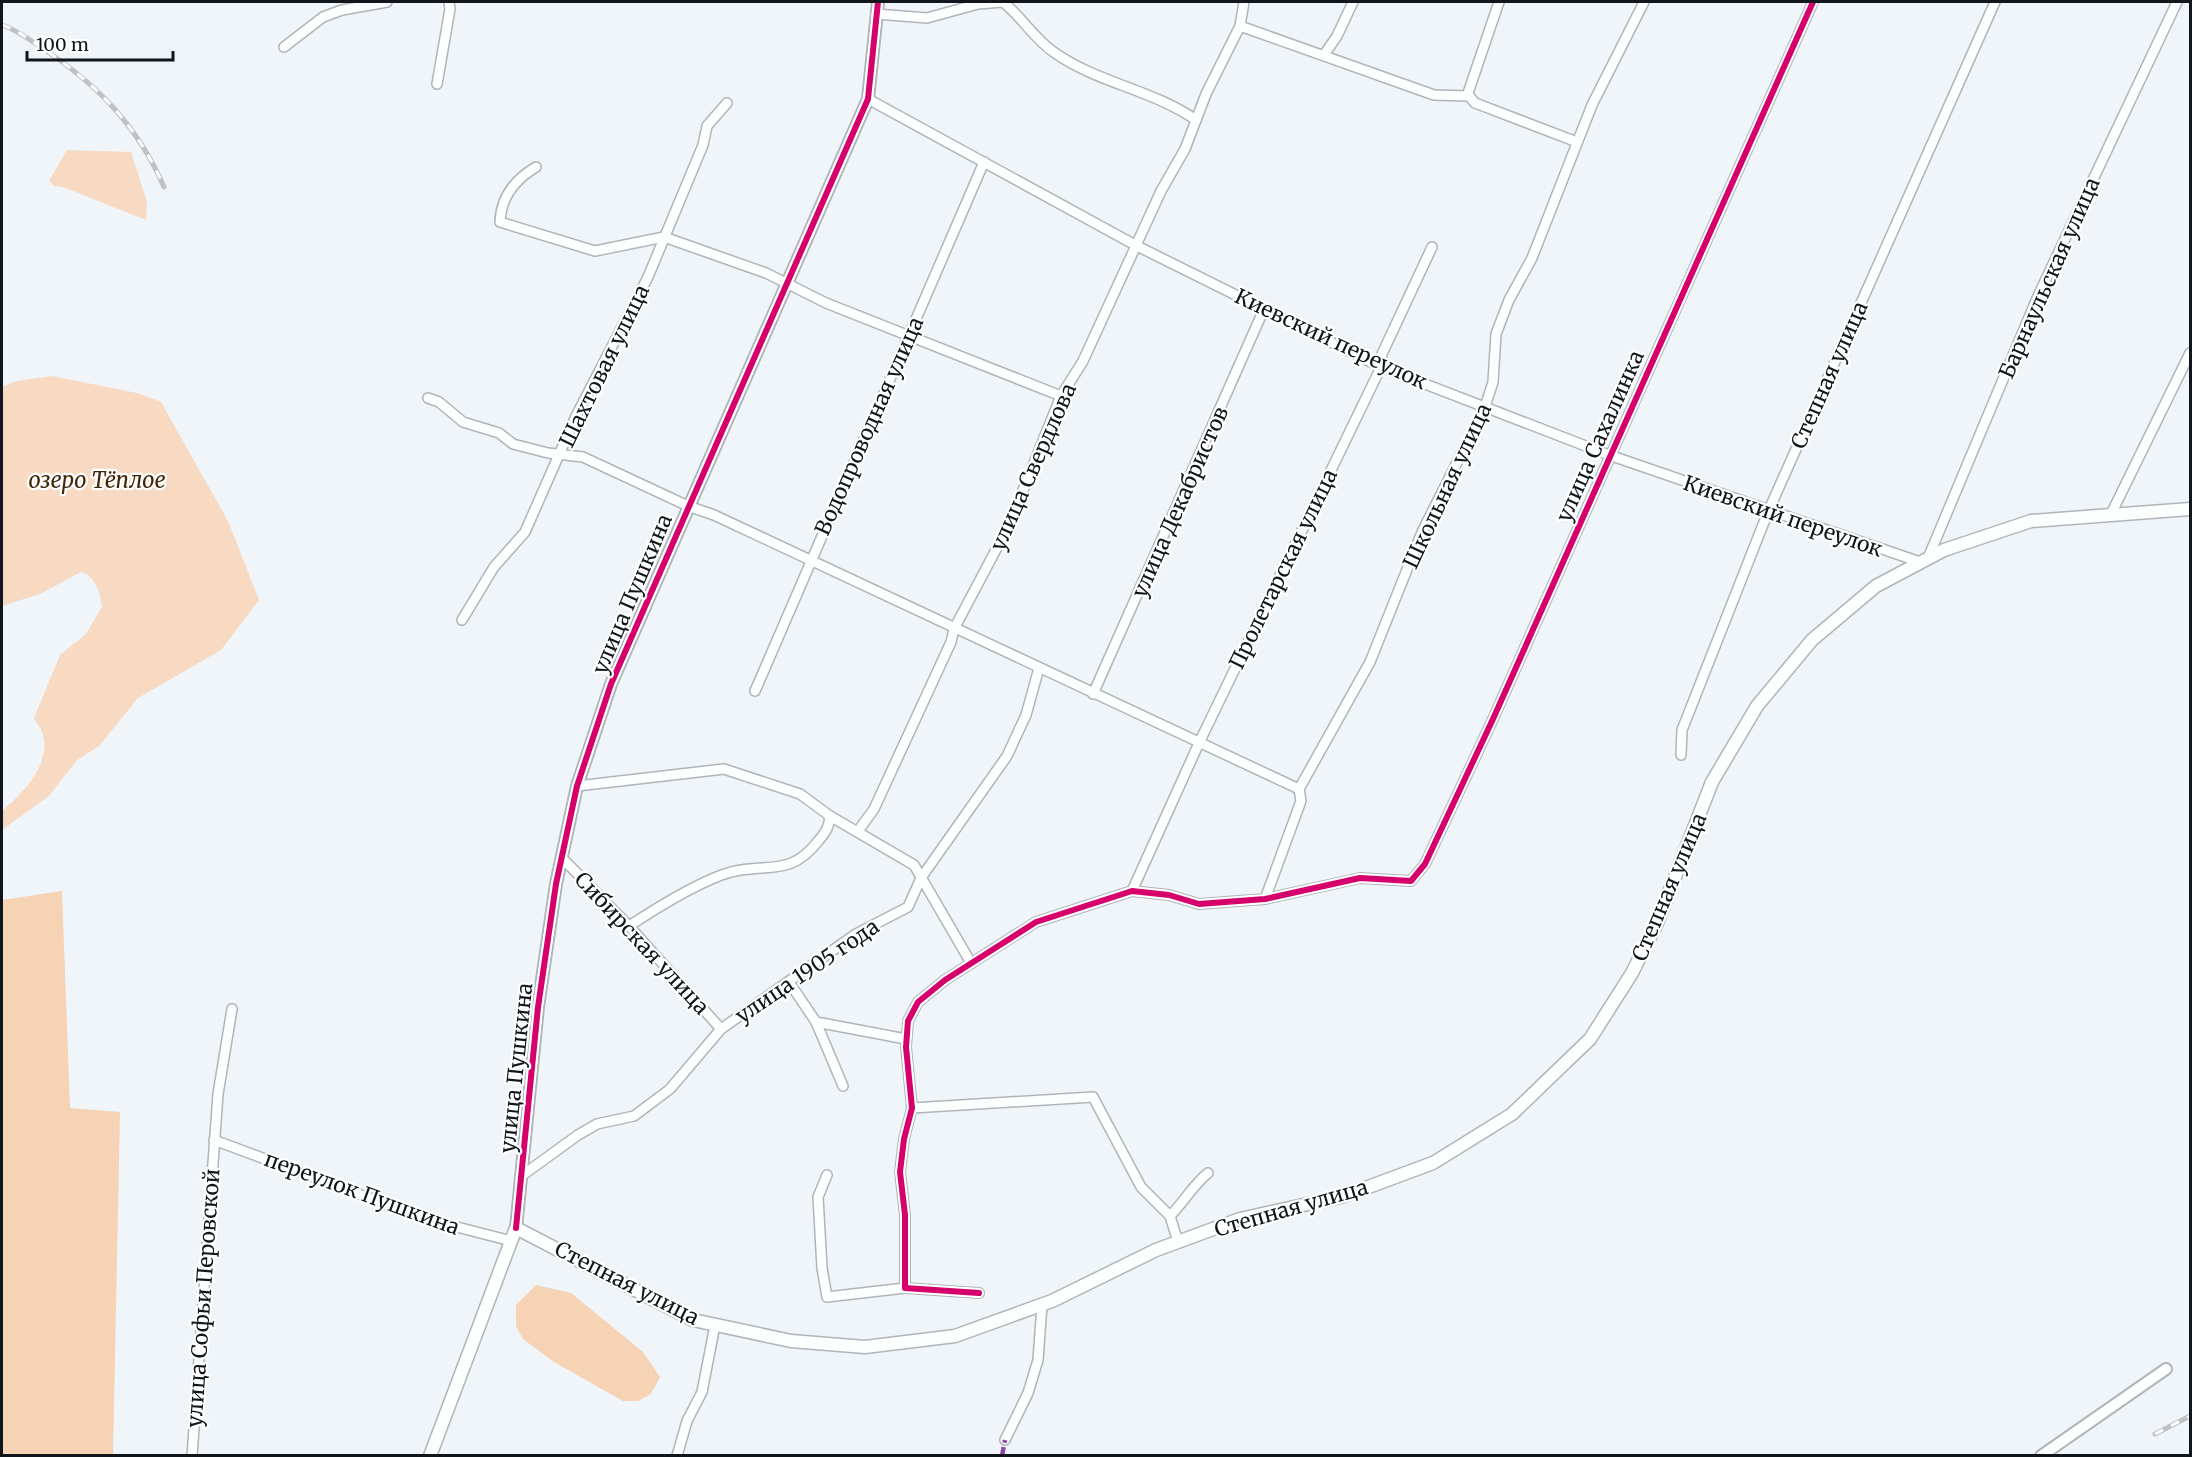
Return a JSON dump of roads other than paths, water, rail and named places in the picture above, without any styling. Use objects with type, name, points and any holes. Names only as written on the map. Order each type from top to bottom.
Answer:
[{"type":"main road","name":"Степная улица","points":[[516,1228],[693,1320],[791,1341],[865,1347],[955,1336],[1042,1305],[1178,1242],[1240,1219],[1344,1196],[1432,1162],[1512,1114],[1590,1039],[1632,973],[1657,923],[1712,783],[1757,706],[1812,640],[1876,586],[1924,560],[2031,521],[2190,509]]},
{"type":"main road","name":"улица Пушкина","points":[[430,1455],[516,1228]]},
{"type":"street","points":[[284,46],[323,17],[342,10],[387,2]]},
{"type":"street","points":[[436,84],[450,9],[449,2]]},
{"type":"street","name":"улица Пушкина","points":[[516,1228],[538,1007],[562,858],[577,786],[611,684],[868,99],[878,2]]},
{"type":"street","points":[[876,14],[927,18],[978,4],[1003,2],[1017,13],[1026,27],[1054,52],[1081,68],[1178,107],[1196,120]]},
{"type":"street","name":"улица Свердлова","points":[[858,831],[874,809],[951,642],[954,628],[1009,525],[1061,396],[1083,361],[1161,191],[1185,149],[1206,94],[1240,26],[1244,2]]},
{"type":"street","points":[[1324,55],[1337,36],[1353,2]]},
{"type":"street","points":[[1467,96],[1499,2]]},
{"type":"street","name":"Школьная улица","points":[[1266,899],[1300,801],[1299,789],[1370,662],[1422,532],[1485,407],[1492,382],[1496,334],[1509,300],[1532,258],[1592,105],[1644,2]]},
{"type":"street","name":"улица Сахалинка","points":[[1266,899],[1360,878],[1411,881],[1425,864],[1488,729],[1813,2]]},
{"type":"street","name":"Степная улица","points":[[1681,755],[1682,730],[1768,512],[1995,2]]},
{"type":"street","name":"Барнаульская улица","points":[[1924,560],[2038,296],[2177,2]]},
{"type":"street","points":[[1240,26],[1434,95],[1467,96],[1475,103],[1577,142]]},
{"type":"street","name":"Киевский переулок","points":[[868,99],[1137,246],[1381,367],[1609,455],[1768,512],[1924,560]]},
{"type":"street","name":"Шахтовая улица","points":[[462,620],[494,567],[525,532],[559,454],[648,277],[703,145],[707,126],[727,103]]},
{"type":"street","name":"Водопроводная улица","points":[[755,691],[984,162]]},
{"type":"street","points":[[536,167],[517,178],[501,207],[500,222],[595,251],[664,237],[766,273],[826,303],[1061,396]]},
{"type":"street","name":"Пролетарская улица","points":[[1132,891],[1199,742],[1381,367],[1382,354],[1432,247]]},
{"type":"street","name":"улица Декабристов","points":[[1094,694],[1264,309]]},
{"type":"street","points":[[2111,514],[2190,353]]},
{"type":"street","points":[[428,398],[440,402],[463,422],[500,434],[513,444],[583,457],[688,506],[714,515],[1299,789]]},
{"type":"street","name":"улица 1905 года","points":[[520,1177],[597,1124],[634,1116],[670,1089],[721,1029],[856,934],[908,907],[921,878],[1007,756],[1026,715],[1039,668]]},
{"type":"street","points":[[577,786],[724,769],[800,794],[830,816],[914,865],[971,963]]},
{"type":"street","points":[[629,926],[660,906],[731,873],[783,867],[807,856],[829,827],[830,816]]},
{"type":"street","name":"Сибирская улица","points":[[562,858],[629,926],[721,1029]]},
{"type":"street","points":[[905,1288],[905,1215],[900,1172],[904,1139],[912,1108],[906,1043],[908,1021],[918,1002],[971,963],[1036,922],[1132,891],[1169,895],[1199,904],[1266,899]]},
{"type":"street","points":[[789,982],[816,1022],[843,1086]]},
{"type":"street","name":"улица Софьи Перовской","points":[[192,1455],[218,1094],[232,1009]]},
{"type":"street","points":[[816,1022],[906,1043]]},
{"type":"street","points":[[912,1108],[1093,1097],[1141,1187],[1170,1216],[1178,1242]]},
{"type":"street","name":"переулок Пушкина","points":[[214,1140],[426,1219],[511,1241]]},
{"type":"street","points":[[1170,1216],[1186,1200],[1194,1184],[1208,1173]]},
{"type":"street","points":[[826,1175],[818,1197],[826,1297],[905,1288],[979,1293]]},
{"type":"street","points":[[1005,1440],[1028,1393],[1038,1360],[1042,1305]]},
{"type":"street","points":[[677,1455],[687,1421],[702,1392],[715,1325]]},
{"type":"street","points":[[2041,1455],[2166,1370]]},
{"type":"water","points":[[67,150],[131,152],[147,202],[146,220],[63,187],[54,186],[49,181]]},
{"type":"water","name":"озеро Тёплое","points":[[52,376],[137,393],[161,402],[228,521],[259,600],[221,650],[138,698],[99,746],[77,760],[49,796],[2,830],[2,811],[33,778],[43,757],[43,735],[34,718],[60,655],[86,634],[102,607],[94,581],[81,572],[40,594],[2,606],[2,387],[16,381]]},
{"type":"railway","points":[[2,25],[45,50],[100,93],[142,145],[164,187]]},
{"type":"railway","points":[[2155,1434],[2190,1416]]}]
